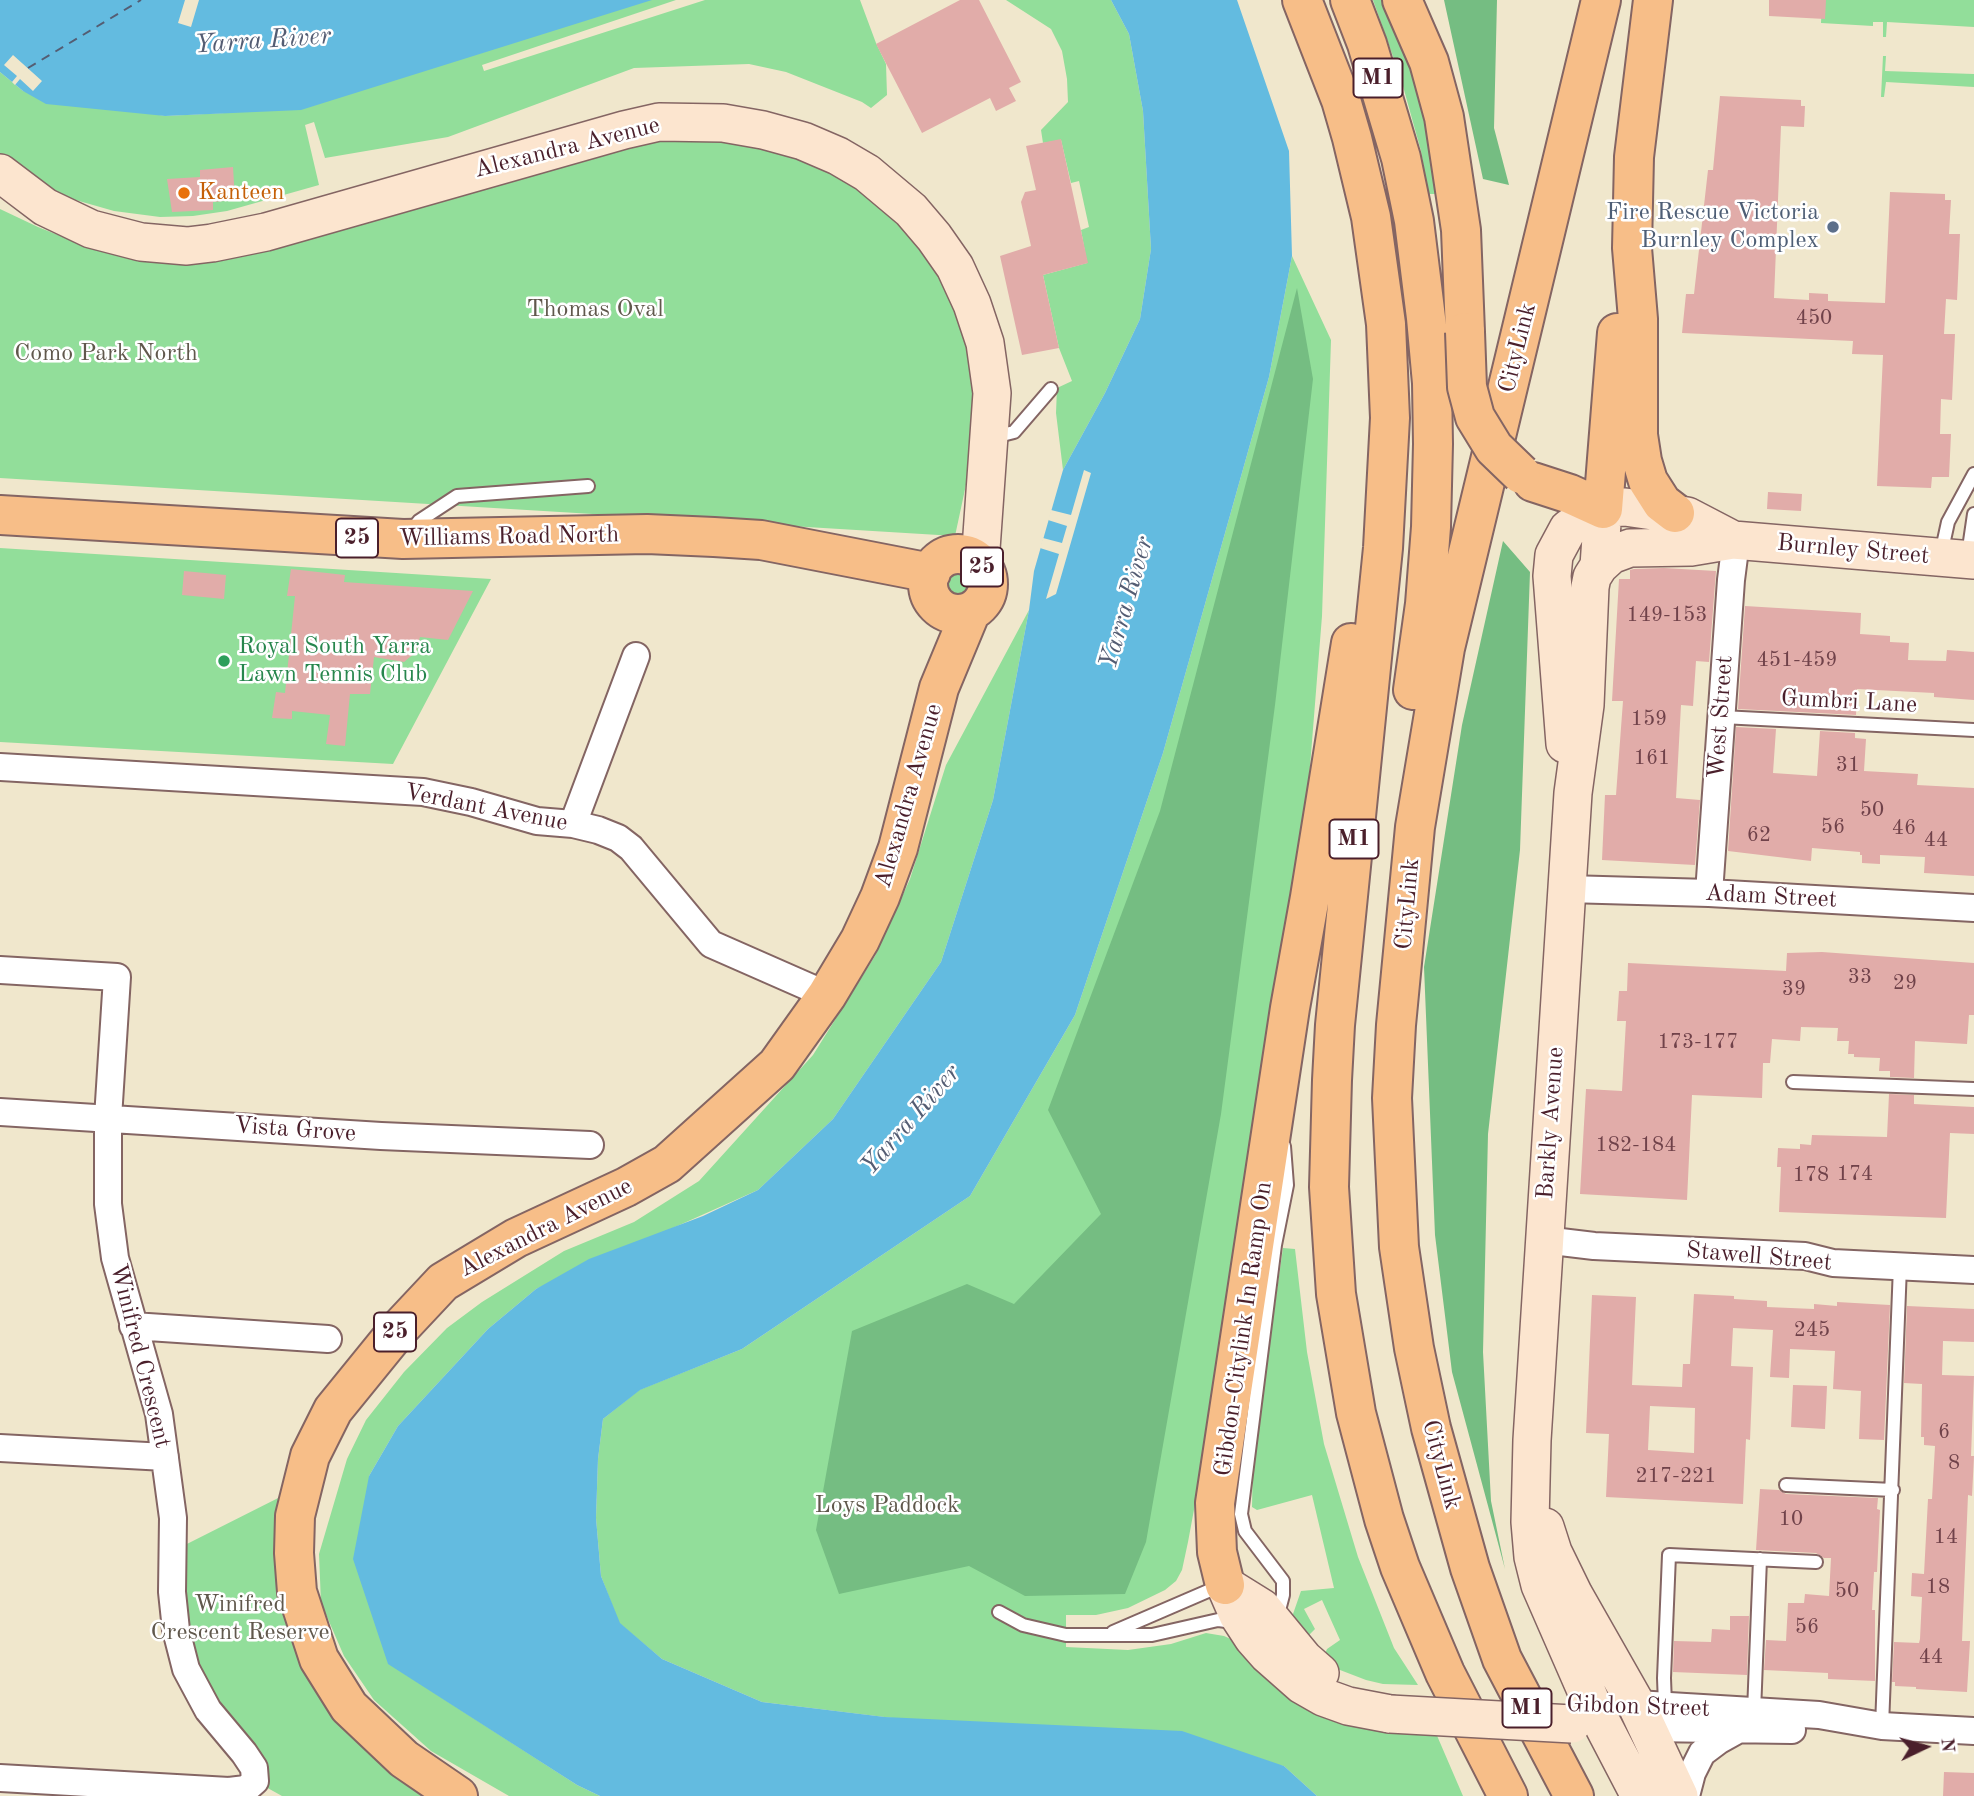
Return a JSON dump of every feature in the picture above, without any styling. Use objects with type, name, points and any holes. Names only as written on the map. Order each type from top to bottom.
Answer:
[{"type":"main road","name":"M1","points":[[1302,0],[1341,100],[1371,217],[1385,312],[1390,418],[1381,574],[1335,1025],[1328,1187],[1335,1282],[1356,1413],[1384,1519],[1400,1567],[1445,1673],[1508,1796]]},
{"type":"main road","name":"M1","points":[[1350,0],[1387,106],[1414,221],[1427,331],[1433,432],[1431,527],[1424,604],[1392,858],[1375,1030],[1371,1088],[1375,1226],[1389,1333],[1402,1405],[1419,1474],[1438,1536],[1502,1659]]},
{"type":"main road","points":[[1402,0],[1429,62],[1444,117],[1460,220],[1468,387],[1475,417],[1494,449],[1527,478],[1588,517]]},
{"type":"main road","name":"CityLink","points":[[1574,1796],[1502,1659],[1450,1503],[1414,1348],[1399,1247],[1392,1098],[1396,1025],[1415,827],[1445,648],[1601,0]]},
{"type":"main road","points":[[1653,0],[1636,129],[1632,248],[1638,319],[1637,424],[1639,451],[1646,477],[1654,493],[1675,513]]},
{"type":"main road","name":"Alexandra Avenue","points":[[0,173],[45,206],[91,229],[115,237],[165,244],[212,243],[266,232],[659,122],[723,123],[803,141],[838,156],[867,173],[911,210],[955,267],[985,343],[992,393],[986,486],[955,563]]},
{"type":"main road","name":"Alexandra Avenue","points":[[0,195],[45,206]]},
{"type":"main road","points":[[1598,566],[1588,517],[1632,248]]},
{"type":"main road","points":[[1225,1585],[1217,1552],[1215,1503],[1274,1109],[1390,418]]},
{"type":"main road","name":"Burnley Street","points":[[1588,517],[1620,507],[1675,513],[1696,520],[1734,540]]},
{"type":"main road","name":"Williams Road North","points":[[0,515],[403,539],[647,534],[714,537],[955,563]]},
{"type":"main road","name":"Barkly Avenue","points":[[1573,793],[1563,736],[1552,585],[1554,555],[1588,517]]},
{"type":"main road","name":"Burnley Street","points":[[1598,566],[1615,552],[1630,548],[1692,547],[1734,540],[1961,559]]},
{"type":"main road","name":"25","points":[[955,563],[985,571],[988,589],[984,598],[957,610],[934,601],[930,592],[955,563]]},
{"type":"main road","name":"Barkly Avenue","points":[[1598,566],[1591,582],[1585,705],[1573,793],[1531,1454],[1530,1531],[1536,1572],[1581,1714],[1640,1796]]},
{"type":"main road","name":"Alexandra Avenue","points":[[458,1796],[404,1759],[349,1707],[319,1659],[297,1591],[294,1553],[295,1516],[310,1456],[333,1410],[398,1329],[443,1282],[516,1238],[626,1187],[667,1164],[777,1065],[827,995],[860,940],[880,897],[898,848],[957,610]]},
{"type":"main road","name":"Barkly Avenue","points":[[1531,1454],[1537,1494],[1553,1552],[1574,1595],[1649,1713],[1679,1796]]},
{"type":"main road","name":"Gibdon Street","points":[[1225,1585],[1277,1649],[1340,1684],[1386,1704],[1581,1714],[1649,1713]]},
{"type":"street","name":"West Street","points":[[1709,893],[1734,540]]},
{"type":"street","points":[[573,824],[636,656]]},
{"type":"street","name":"Verdant Avenue","points":[[0,767],[423,792],[471,802],[537,821],[573,824],[618,838],[631,848],[711,944],[827,995]]},
{"type":"street","name":"Adam Street","points":[[1567,889],[1709,893],[1974,908]]},
{"type":"street","name":"Winifred Crescent","points":[[0,970],[117,977],[108,1118],[108,1205],[115,1258],[159,1414],[173,1518],[173,1605],[176,1630],[186,1669],[208,1710],[254,1768],[255,1781],[246,1789],[229,1791],[0,1778]]},
{"type":"street","name":"Vista Grove","points":[[0,1112],[381,1136],[590,1145]]},
{"type":"street","name":"Stawell Street","points":[[1544,1240],[1594,1246],[1805,1256],[1833,1264],[1974,1270]]},
{"type":"street","points":[[133,1326],[328,1339]]},
{"type":"street","points":[[0,1448],[164,1457]]},
{"type":"street","name":"Gibdon Street","points":[[1649,1713],[1745,1721],[1974,1731]]},
{"type":"street","points":[[1686,1796],[1692,1773],[1702,1753],[1745,1721]]},
{"type":"lane","points":[[990,438],[1014,432],[1051,389]]},
{"type":"lane","points":[[1961,559],[1948,522],[1974,474]]},
{"type":"lane","points":[[403,539],[419,521],[457,496],[588,486]]},
{"type":"lane","points":[[1961,559],[1974,514]]},
{"type":"lane","name":"Gumbri Lane","points":[[1722,717],[1974,730]]},
{"type":"lane","points":[[1793,1082],[1974,1089]]},
{"type":"lane","name":"Gibdon-Citylink In Ramp On","points":[[1274,1109],[1284,1145],[1287,1185],[1275,1245],[1241,1514],[1245,1531],[1284,1584],[1277,1649]]},
{"type":"lane","points":[[1882,1726],[1900,1266]]},
{"type":"lane","points":[[1786,1485],[1893,1490]]},
{"type":"lane","points":[[1649,1713],[1664,1678],[1669,1555],[1816,1562]]},
{"type":"lane","points":[[1745,1721],[1760,1559]]},
{"type":"lane","name":"Gibdon Street","points":[[1110,1634],[1225,1585]]},
{"type":"lane","name":"Gibdon Street","points":[[999,1612],[1030,1628],[1066,1635],[1160,1635],[1218,1620],[1233,1622],[1277,1649]]},
{"type":"green space","points":[[550,0],[676,0],[482,65],[484,71],[705,0],[860,0],[886,64],[887,95],[871,108],[786,72],[749,64],[634,68],[448,137],[325,158],[314,122],[305,125],[319,185],[227,211],[193,216],[160,217],[114,211],[72,199],[30,178],[0,156],[0,72],[23,91],[165,116],[225,113]]},
{"type":"green space","points":[[1006,0],[1111,0],[1129,34],[1143,111],[1151,249],[1140,319],[1105,393],[1063,470],[1056,413],[1057,388],[1072,381],[1059,348],[1043,275],[1087,263],[1081,230],[1089,227],[1079,181],[1071,183],[1061,140],[1043,143],[1041,130],[1068,102],[1062,51],[1051,29]]},
{"type":"green space","points":[[1373,0],[1388,0],[1405,36],[1435,156],[1440,194],[1428,194],[1421,151],[1401,79]]},
{"type":"green space","points":[[1444,0],[1497,0],[1494,128],[1509,185],[1483,179]]},
{"type":"green space","points":[[1822,0],[1974,0],[1974,27],[1887,22],[1886,37],[1883,37],[1883,22],[1873,22],[1873,26],[1821,23]]},
{"type":"green space","points":[[1883,56],[1886,56],[1885,71],[1974,74],[1974,87],[1886,82],[1884,97],[1881,97]]},
{"type":"green space","points":[[657,134],[793,148],[888,207],[934,262],[967,339],[974,375],[973,452],[955,536],[0,478],[0,209],[73,241],[121,252]]},
{"type":"green space","name":"Loys Paddock","points":[[1292,256],[1331,340],[1322,616],[1309,779],[1208,1434],[1182,1570],[1176,1581],[1165,1590],[1128,1608],[1096,1615],[1066,1615],[1066,1647],[1128,1650],[1171,1644],[1206,1633],[1224,1636],[1435,1731],[1463,1796],[1317,1796],[1284,1766],[762,1702],[662,1659],[619,1623],[601,1576],[596,1518],[598,1459],[603,1419],[639,1390],[742,1349],[970,1196],[1075,1015],[1163,753],[1269,377]]},
{"type":"green space","points":[[1297,288],[1313,379],[1275,705],[1221,1114],[1146,1542],[1125,1594],[1025,1596],[969,1566],[839,1594],[816,1530],[852,1331],[967,1284],[1014,1304],[1101,1214],[1048,1110],[1160,811]]},
{"type":"green space","points":[[1503,541],[1530,572],[1520,850],[1488,1134],[1483,1352],[1491,1501],[1505,1569],[1452,1372],[1435,1235],[1424,967],[1462,725]]},
{"type":"green space","name":"Royal South Yarra Lawn Tennis Club","points":[[0,548],[491,579],[393,764],[0,742]]},
{"type":"green space","points":[[960,571],[970,575],[974,585],[970,595],[960,599],[950,595],[946,585],[950,575]]},
{"type":"green space","points":[[1029,610],[993,800],[941,962],[833,1119],[758,1190],[536,1289],[488,1329],[398,1426],[369,1476],[388,1663],[577,1785],[600,1796],[509,1796],[431,1751],[374,1700],[344,1656],[321,1603],[319,1554],[347,1459],[366,1420],[404,1372],[447,1328],[482,1302],[564,1251],[634,1222],[699,1181],[813,1055],[875,956],[910,879],[946,765]]},
{"type":"green space","points":[[1283,1248],[1295,1249],[1307,1352],[1324,1444],[1358,1557],[1394,1648],[1418,1685],[1383,1684],[1327,1665],[1324,1656],[1327,1649],[1340,1640],[1322,1600],[1304,1609],[1315,1629],[1305,1639],[1295,1627],[1293,1614],[1301,1591],[1334,1588],[1312,1495],[1257,1510],[1252,1507],[1253,1458]]},
{"type":"green space","name":"Winifred Crescent Reserve","points":[[302,1486],[319,1659],[458,1796],[282,1796],[255,1781],[176,1630],[173,1551]]},
{"type":"water","name":"Yarra River","points":[[0,0],[652,0],[301,110],[165,116],[46,104],[23,91],[0,72]]},
{"type":"water","name":"Yarra River","points":[[1111,0],[1237,0],[1289,151],[1292,256],[1269,377],[1163,753],[1075,1015],[970,1196],[742,1349],[640,1390],[603,1419],[598,1459],[596,1518],[601,1576],[620,1623],[662,1659],[762,1702],[885,1717],[1182,1731],[1284,1766],[1317,1796],[600,1796],[577,1785],[388,1664],[353,1559],[369,1476],[398,1426],[488,1329],[536,1289],[589,1259],[703,1216],[758,1190],[833,1119],[941,962],[993,800],[1034,571],[1063,470],[1105,393],[1140,319],[1151,249],[1143,111],[1129,34]]},
{"type":"pier","points":[[185,0],[199,0],[191,27],[178,23]]},
{"type":"pier","points":[[13,55],[42,81],[33,91],[20,79],[15,85],[12,82],[17,76],[4,65]]},
{"type":"pier","points":[[1084,470],[1091,473],[1056,594],[1046,599],[1059,554],[1040,548],[1043,538],[1062,543],[1067,526],[1048,520],[1051,510],[1071,515]]},
{"type":"building","points":[[960,0],[979,0],[1021,82],[1009,88],[1016,101],[996,111],[990,98],[922,133],[876,44]]},
{"type":"building","points":[[1769,0],[1826,0],[1825,19],[1769,16]]},
{"type":"building","points":[[1720,96],[1801,100],[1801,106],[1805,106],[1804,127],[1781,126],[1774,298],[1809,300],[1809,293],[1828,294],[1828,301],[1885,303],[1890,192],[1945,194],[1945,200],[1951,200],[1949,234],[1960,234],[1957,300],[1946,299],[1944,334],[1955,334],[1952,400],[1941,399],[1940,434],[1951,434],[1949,477],[1932,477],[1931,488],[1877,486],[1883,355],[1852,354],[1853,341],[1682,333],[1686,294],[1694,294],[1708,170],[1713,170]]},
{"type":"building","points":[[1061,139],[1088,263],[1043,275],[1059,348],[1022,355],[1000,256],[1031,246],[1021,202],[1025,192],[1036,190],[1026,146]]},
{"type":"building","points":[[233,167],[235,200],[213,202],[213,210],[172,212],[167,179],[200,177],[200,170]]},
{"type":"building","points":[[1768,492],[1802,494],[1801,511],[1767,509]]},
{"type":"building","points":[[291,569],[345,575],[344,582],[473,591],[448,640],[420,637],[416,652],[404,662],[374,657],[370,694],[350,694],[345,746],[326,744],[330,715],[292,711],[292,719],[272,718],[276,692],[285,693],[295,596],[287,596]]},
{"type":"building","points":[[1634,569],[1716,571],[1709,662],[1696,661],[1693,706],[1681,705],[1676,798],[1700,800],[1695,865],[1602,860],[1605,795],[1616,795],[1623,701],[1612,701],[1619,579],[1630,579],[1630,570]]},
{"type":"building","points":[[184,571],[226,575],[224,599],[182,595]]},
{"type":"building","points":[[1745,606],[1861,613],[1860,634],[1890,636],[1890,642],[1909,643],[1908,660],[1946,661],[1947,650],[1974,652],[1974,700],[1934,697],[1934,693],[1857,689],[1856,715],[1738,709]]},
{"type":"building","points":[[1736,727],[1776,729],[1773,773],[1817,776],[1820,731],[1855,733],[1855,738],[1866,739],[1864,771],[1918,774],[1917,785],[1974,788],[1974,876],[1924,873],[1925,857],[1880,855],[1880,864],[1862,863],[1860,852],[1812,848],[1811,861],[1728,851]]},
{"type":"building","points":[[1822,952],[1974,963],[1974,1015],[1969,1015],[1967,1044],[1915,1041],[1914,1078],[1890,1077],[1890,1071],[1879,1071],[1880,1058],[1854,1057],[1854,1054],[1848,1054],[1849,1041],[1837,1041],[1838,1028],[1801,1027],[1800,1041],[1772,1039],[1770,1063],[1763,1063],[1762,1098],[1692,1095],[1687,1200],[1580,1194],[1586,1089],[1622,1091],[1626,1021],[1617,1021],[1619,991],[1627,991],[1628,963],[1786,971],[1787,953]]},
{"type":"building","points":[[1889,1094],[1914,1095],[1914,1104],[1974,1107],[1974,1134],[1950,1133],[1946,1218],[1779,1212],[1781,1167],[1777,1167],[1778,1148],[1800,1149],[1800,1144],[1811,1145],[1812,1135],[1887,1137]]},
{"type":"building","points":[[1694,1294],[1767,1301],[1767,1307],[1814,1309],[1814,1304],[1837,1306],[1837,1302],[1890,1305],[1884,1440],[1859,1439],[1861,1391],[1833,1389],[1835,1351],[1790,1349],[1789,1378],[1770,1377],[1773,1330],[1733,1328],[1731,1366],[1753,1367],[1750,1440],[1746,1439],[1743,1504],[1606,1497],[1609,1434],[1586,1433],[1592,1295],[1636,1297],[1632,1385],[1682,1387],[1683,1364],[1690,1364]],"holes":[[[1650,1406],[1695,1408],[1694,1453],[1648,1450]]]},
{"type":"building","points":[[1907,1306],[1974,1309],[1974,1342],[1943,1341],[1942,1375],[1974,1376],[1971,1456],[1974,1456],[1972,1496],[1968,1495],[1962,1641],[1970,1641],[1967,1692],[1916,1689],[1895,1686],[1895,1682],[1892,1682],[1894,1642],[1919,1643],[1920,1639],[1922,1597],[1911,1596],[1912,1573],[1924,1574],[1928,1499],[1932,1499],[1935,1446],[1924,1445],[1924,1437],[1921,1437],[1922,1384],[1904,1383]]},
{"type":"building","points":[[1793,1385],[1827,1386],[1825,1429],[1791,1427]]},
{"type":"building","points":[[1760,1489],[1779,1490],[1786,1494],[1878,1498],[1877,1509],[1880,1510],[1877,1572],[1874,1572],[1872,1610],[1875,1610],[1875,1681],[1828,1679],[1828,1673],[1764,1670],[1766,1640],[1786,1641],[1788,1603],[1804,1603],[1805,1594],[1829,1596],[1831,1558],[1824,1558],[1816,1553],[1756,1550]]},
{"type":"building","points":[[1730,1616],[1749,1616],[1747,1675],[1673,1672],[1674,1641],[1711,1642],[1712,1629],[1730,1630]]},
{"type":"building","points":[[1944,1772],[1974,1773],[1974,1796],[1943,1796]]},
{"type":"ferry route","points":[[28,68],[141,0]]},
{"type":"place","name":"Kanteen","points":[[184,193]]},
{"type":"place","name":"Fire Rescue Victoria Burnley Complex","points":[[1833,227]]},
{"type":"place","name":"Royal South Yarra Lawn Tennis Club","points":[[224,661]]},
{"type":"park label","name":"Thomas Oval","points":[[595,310]]},
{"type":"park label","name":"Como Park North","points":[[106,354]]}]
